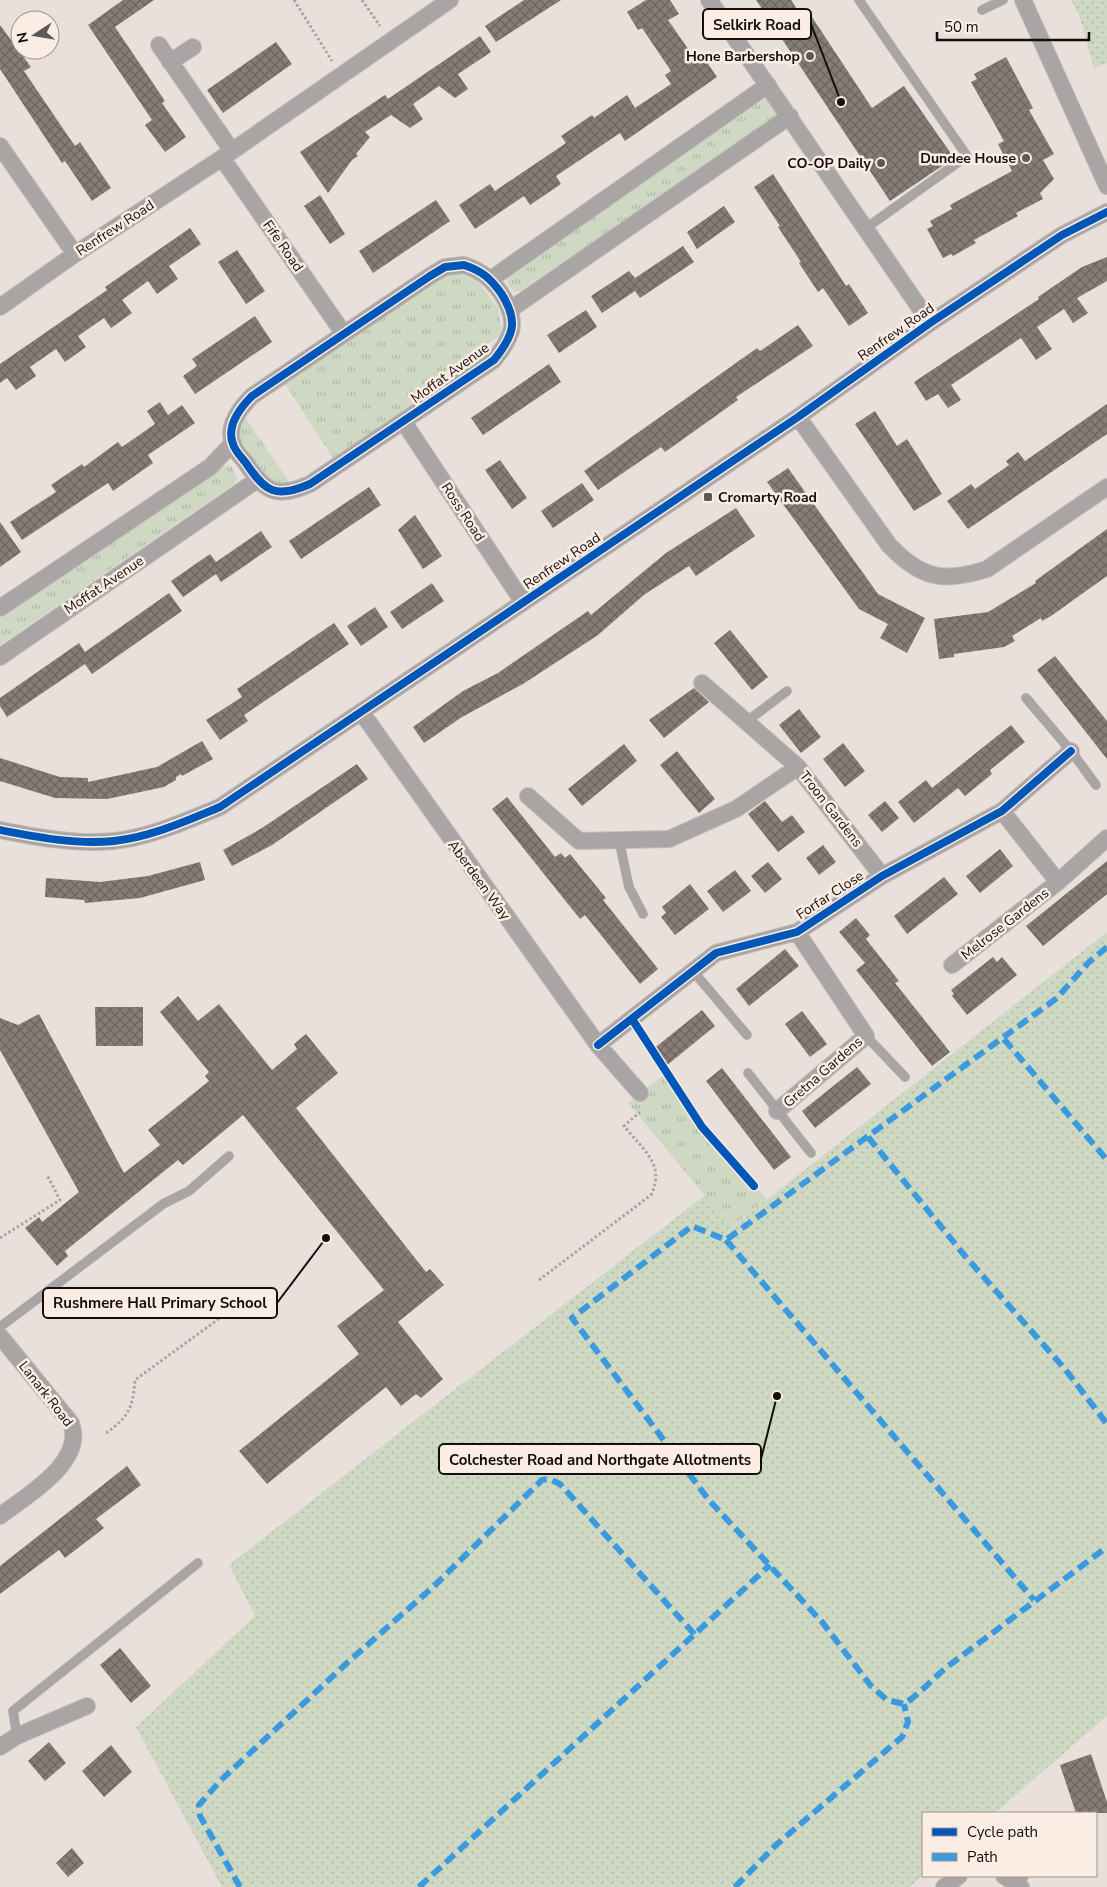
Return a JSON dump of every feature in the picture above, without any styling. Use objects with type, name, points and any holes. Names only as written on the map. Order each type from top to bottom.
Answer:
[{"type":"street","name":"Renfrew Road","points":[[0,307],[75,254],[227,154],[450,0]]},
{"type":"street","points":[[709,0],[930,323]]},
{"type":"street","points":[[1023,0],[1107,186]]},
{"type":"street","points":[[160,46],[227,154]]},
{"type":"street","points":[[170,62],[193,47]]},
{"type":"street","points":[[491,279],[768,85]]},
{"type":"street","points":[[0,608],[210,466],[233,443],[233,424],[238,410],[245,403],[445,267],[464,265],[479,270],[491,279],[511,309],[790,116]]},
{"type":"street","points":[[0,146],[75,254]]},
{"type":"street","name":"Fife Road","points":[[227,154],[344,334]]},
{"type":"street","name":"Renfrew Road","points":[[0,830],[79,841],[106,841],[142,835],[177,825],[220,807],[362,713],[798,417],[930,323],[1062,235],[1107,212]]},
{"type":"street","name":"Moffat Avenue","points":[[233,443],[265,488],[276,491],[295,491],[310,484],[494,360],[508,343],[512,324],[511,309]]},
{"type":"street","points":[[798,417],[889,545],[904,561],[921,573],[936,576],[966,576],[987,569],[1107,487]]},
{"type":"street","name":"Ross Road","points":[[403,421],[523,602]]},
{"type":"street","name":"Moffat Avenue","points":[[0,657],[258,480]]},
{"type":"street","name":"Troon Gardens","points":[[702,683],[798,767],[882,876]]},
{"type":"street","name":"Aberdeen Way","points":[[362,713],[598,1046],[640,1093]]},
{"type":"street","name":"Forfar Close","points":[[598,1046],[716,953],[797,932],[882,876],[1002,811],[1071,751]]},
{"type":"street","name":"Troon Gardens","points":[[528,796],[579,841],[669,839],[736,809],[798,767]]},
{"type":"street","name":"Melrose Gardens","points":[[1002,811],[1058,882]]},
{"type":"street","name":"Melrose Gardens","points":[[952,965],[1058,882],[1107,838]]},
{"type":"street","name":"Gretna Gardens","points":[[777,1111],[866,1036],[797,932]]},
{"type":"street","name":"Lanark Road","points":[[0,1336],[70,1422],[74,1432],[70,1454],[61,1466],[0,1516]]},
{"type":"street","points":[[0,1746],[18,1736],[87,1706]]},
{"type":"street","points":[[944,1887],[958,1877]]},
{"type":"lane","points":[[859,0],[968,156],[866,228]]},
{"type":"lane","points":[[982,10],[1003,0]]},
{"type":"lane","points":[[746,722],[787,691]]},
{"type":"lane","points":[[1026,698],[1071,751],[1096,785]]},
{"type":"lane","points":[[619,840],[629,887],[643,914]]},
{"type":"lane","points":[[693,971],[747,1035]]},
{"type":"lane","points":[[866,1036],[905,1077]]},
{"type":"lane","points":[[748,1073],[810,1154]]},
{"type":"lane","points":[[0,1327],[163,1204],[189,1190],[230,1156]]},
{"type":"lane","points":[[18,1736],[13,1711],[198,1563]]},
{"type":"path","points":[[294,0],[340,76]]},
{"type":"path","points":[[362,0],[391,41]]},
{"type":"path","points":[[539,1280],[651,1195],[656,1184],[656,1167],[624,1126],[649,1104],[640,1093]]},
{"type":"path","points":[[0,1238],[60,1200],[47,1175]]},
{"type":"path","points":[[106,1432],[128,1414],[133,1406],[135,1380],[246,1299]]},
{"type":"green space","points":[[1071,0],[1107,0],[1107,63],[1094,68],[1079,15]]},
{"type":"green space","points":[[763,100],[769,100],[777,113],[776,118],[520,291],[515,292],[509,286],[507,280],[509,275]]},
{"type":"green space","points":[[457,270],[475,277],[498,308],[502,334],[423,387],[408,410],[335,461],[285,384],[444,274]]},
{"type":"green space","points":[[243,414],[292,486],[283,486],[265,478],[239,438],[240,420]]},
{"type":"green space","points":[[228,465],[233,468],[237,479],[234,484],[0,645],[0,618]]},
{"type":"green space","points":[[1107,932],[1107,1716],[996,1812],[922,1812],[922,1876],[910,1887],[222,1887],[136,1727],[255,1616],[229,1565],[705,1195],[732,1227]]},
{"type":"green space","points":[[665,1074],[702,1127],[767,1199],[731,1227],[628,1103]]},
{"type":"building","points":[[123,0],[154,0],[115,27],[165,101],[162,103],[186,137],[165,152],[145,125],[152,120],[88,25]]},
{"type":"building","points":[[524,0],[561,0],[496,42],[485,26]]},
{"type":"building","points":[[646,0],[670,0],[679,14],[668,20],[693,56],[700,52],[717,77],[625,141],[620,133],[556,176],[561,184],[530,205],[524,196],[475,229],[459,205],[490,184],[495,191],[566,143],[561,136],[592,115],[594,118],[627,95],[635,108],[671,84],[665,75],[671,71],[642,28],[638,30],[627,12]]},
{"type":"building","points":[[756,0],[791,0],[801,15],[808,11],[872,108],[904,86],[954,158],[890,201]]},
{"type":"building","points":[[0,25],[10,39],[10,60],[26,60],[31,67],[24,71],[75,146],[80,142],[111,188],[92,201],[65,161],[62,163],[0,69]]},
{"type":"building","points":[[480,36],[491,52],[458,74],[468,89],[455,98],[439,86],[413,104],[423,119],[410,128],[391,115],[365,132],[370,137],[356,154],[358,156],[352,160],[328,193],[300,152],[385,95],[388,99]]},
{"type":"building","points":[[276,42],[292,64],[223,113],[207,90]]},
{"type":"building","name":"Dundee House","points":[[1006,57],[1033,108],[1029,110],[1054,154],[1043,160],[1054,179],[1040,193],[1043,199],[1016,213],[1018,216],[974,240],[976,243],[953,256],[951,254],[943,258],[927,229],[933,226],[930,221],[952,209],[950,205],[1012,171],[998,144],[1004,141],[971,82],[977,79],[974,74]]},
{"type":"building","points":[[773,174],[846,286],[849,284],[868,313],[849,326],[823,288],[818,292],[778,227],[780,226],[754,187]]},
{"type":"building","points":[[320,195],[345,234],[330,244],[304,206]]},
{"type":"building","points":[[436,200],[450,221],[373,273],[359,251]]},
{"type":"building","points":[[724,206],[735,222],[697,249],[687,232]]},
{"type":"building","points":[[190,228],[201,244],[169,266],[178,279],[157,294],[148,281],[122,300],[132,313],[111,328],[104,318],[78,336],[86,347],[65,362],[56,349],[30,367],[36,376],[16,390],[7,378],[0,383],[0,364],[107,290],[105,287]]},
{"type":"building","points":[[683,246],[694,262],[640,298],[635,291],[602,313],[591,296],[629,271],[635,278]]},
{"type":"building","points":[[237,250],[265,291],[246,304],[218,262]]},
{"type":"building","points":[[1107,257],[1107,281],[1077,298],[1088,313],[1073,323],[1064,309],[1037,327],[1052,349],[1036,360],[1021,338],[951,385],[961,400],[948,408],[938,394],[926,401],[914,382],[1039,299],[1038,297],[1082,267]]},
{"type":"building","points":[[586,310],[597,327],[559,353],[547,335]]},
{"type":"building","points":[[255,316],[272,342],[195,394],[183,376],[197,366],[192,359]]},
{"type":"building","points":[[798,325],[813,346],[736,397],[738,400],[665,452],[661,447],[598,490],[584,471],[757,348],[760,351]]},
{"type":"building","points":[[549,364],[561,382],[483,435],[471,418]]},
{"type":"building","points":[[160,402],[168,415],[182,405],[195,423],[148,455],[153,463],[113,491],[108,483],[22,540],[10,522],[56,492],[51,485],[82,464],[84,467],[118,442],[122,447],[155,424],[147,411]]},
{"type":"building","points":[[1107,404],[1107,434],[968,529],[947,501],[971,484],[975,489],[1009,465],[1006,461],[1018,452],[1025,461]]},
{"type":"building","points":[[875,411],[897,446],[907,439],[942,494],[914,511],[855,424]]},
{"type":"building","points":[[500,460],[527,498],[512,509],[485,470]]},
{"type":"building","points":[[788,468],[878,594],[925,618],[907,653],[880,638],[888,624],[859,609],[767,482]]},
{"type":"building","points":[[582,483],[594,500],[553,528],[541,511]]},
{"type":"building","points":[[369,487],[381,505],[301,559],[289,541]]},
{"type":"building","points":[[736,508],[755,536],[696,576],[689,566],[645,594],[598,635],[523,684],[462,717],[424,743],[413,727],[463,691],[498,673],[588,611],[591,615],[666,553]]},
{"type":"building","points":[[415,515],[442,556],[423,569],[398,530]]},
{"type":"building","points":[[0,522],[21,552],[0,567]]},
{"type":"building","points":[[1107,529],[1107,576],[1051,616],[1042,621],[1041,618],[1012,636],[1015,641],[1004,647],[954,654],[954,657],[939,659],[934,619],[988,612],[1036,583],[1035,581]]},
{"type":"building","points":[[261,531],[272,547],[221,582],[216,574],[183,597],[171,581],[210,554],[216,562]]},
{"type":"building","points":[[432,583],[444,601],[402,629],[390,612]]},
{"type":"building","points":[[169,593],[182,611],[92,674],[85,664],[7,717],[0,706],[0,698],[79,643],[85,652]]},
{"type":"building","points":[[375,607],[388,627],[361,646],[347,626]]},
{"type":"building","points":[[334,623],[349,644],[244,715],[248,721],[220,740],[206,720],[242,697],[237,689]]},
{"type":"building","points":[[730,630],[768,677],[752,690],[714,643]]},
{"type":"building","points":[[1055,656],[1107,721],[1107,759],[1037,670]]},
{"type":"building","points":[[694,688],[709,702],[664,738],[649,720]]},
{"type":"building","points":[[799,709],[821,737],[801,753],[779,725]]},
{"type":"building","points":[[1011,725],[1025,742],[990,770],[992,774],[965,796],[958,788],[914,823],[898,802],[926,780],[932,788]]},
{"type":"building","points":[[202,741],[213,759],[182,776],[181,774],[176,777],[176,780],[164,787],[107,799],[55,798],[0,781],[0,758],[60,777],[88,778],[88,782],[157,767]]},
{"type":"building","points":[[843,743],[865,771],[845,787],[823,759]]},
{"type":"building","points":[[624,744],[637,761],[582,806],[568,789]]},
{"type":"building","points":[[677,751],[715,799],[699,813],[660,765]]},
{"type":"building","points":[[357,764],[368,779],[272,845],[232,866],[223,850],[262,828]]},
{"type":"building","points":[[507,797],[555,857],[561,853],[565,858],[570,854],[606,898],[603,900],[658,969],[640,984],[585,915],[580,919],[492,809]]},
{"type":"building","points":[[765,801],[782,822],[792,815],[805,832],[778,852],[748,814]]},
{"type":"building","points":[[885,801],[899,818],[882,832],[868,815]]},
{"type":"building","points":[[823,845],[836,862],[819,875],[806,858]]},
{"type":"building","points":[[1000,849],[1013,866],[980,893],[966,876]]},
{"type":"building","points":[[1107,861],[1107,894],[1043,946],[1026,926]]},
{"type":"building","points":[[200,862],[205,880],[140,898],[85,903],[84,900],[45,897],[46,878],[100,882],[148,876]]},
{"type":"building","points":[[768,862],[782,879],[765,893],[751,876]]},
{"type":"building","points":[[735,870],[751,891],[723,912],[707,891]]},
{"type":"building","points":[[944,877],[958,894],[907,934],[894,916]]},
{"type":"building","points":[[690,884],[709,909],[675,935],[661,917],[666,913],[662,907]]},
{"type":"building","points":[[856,918],[870,935],[866,939],[899,981],[895,983],[950,1052],[932,1066],[856,970],[865,963],[839,932]]},
{"type":"building","points":[[785,949],[799,966],[749,1006],[736,989]]},
{"type":"building","points":[[993,957],[997,962],[1002,957],[1017,975],[967,1015],[952,996],[954,994],[951,990]]},
{"type":"building","points":[[178,996],[198,1021],[219,1004],[272,1070],[297,1049],[294,1044],[306,1034],[338,1073],[296,1108],[426,1272],[430,1269],[444,1285],[398,1322],[443,1379],[421,1398],[416,1394],[401,1406],[386,1387],[267,1484],[239,1451],[359,1354],[337,1326],[384,1290],[243,1115],[183,1165],[178,1160],[65,1251],[68,1256],[57,1266],[25,1228],[39,1217],[42,1222],[79,1192],[0,1050],[0,1018],[18,1025],[39,1014],[124,1173],[160,1145],[148,1130],[209,1081],[205,1076],[209,1072],[160,1012]]},
{"type":"building","points":[[95,1007],[143,1007],[143,1046],[96,1046]]},
{"type":"building","points":[[702,1010],[715,1026],[666,1066],[652,1050]]},
{"type":"building","points":[[802,1011],[827,1044],[810,1057],[785,1024]]},
{"type":"building","points":[[857,1067],[871,1084],[815,1128],[802,1111]]},
{"type":"building","points":[[722,1068],[791,1157],[774,1170],[706,1081]]},
{"type":"building","points":[[127,1466],[141,1485],[96,1519],[104,1528],[65,1558],[59,1550],[0,1594],[0,1566]]},
{"type":"building","points":[[120,1648],[151,1686],[131,1703],[100,1665]]},
{"type":"building","points":[[49,1742],[66,1763],[45,1781],[28,1761]]},
{"type":"building","points":[[111,1745],[132,1772],[104,1797],[82,1771]]},
{"type":"building","points":[[1091,1754],[1107,1802],[1107,1813],[1076,1812],[1060,1765]]},
{"type":"building","points":[[72,1848],[84,1863],[68,1877],[56,1863]]},
{"type":"marked path","points":[[1107,947],[1088,963],[1057,998],[726,1240],[692,1226],[572,1318],[708,1499],[822,1622],[871,1686],[887,1700],[904,1704],[910,1700],[947,1667],[1107,1547]]},
{"type":"marked path","points":[[1004,1039],[1107,1160]]},
{"type":"marked path","points":[[868,1137],[965,1256],[1065,1369],[1107,1424]]},
{"type":"marked path","points":[[726,1240],[1034,1600]]},
{"type":"marked path","points":[[240,1887],[200,1816],[199,1805],[221,1780],[347,1663],[433,1587],[542,1480],[549,1479],[560,1484],[695,1635]]},
{"type":"marked path","points":[[419,1887],[770,1565]]},
{"type":"marked path","points":[[735,1887],[776,1845],[902,1737],[908,1722],[904,1704]]},
{"type":"cycle path","points":[[0,830],[71,841],[114,841],[155,832],[220,807],[798,417],[930,323],[1062,235],[1107,212]]},
{"type":"cycle path","points":[[464,265],[481,273],[493,283],[507,303],[510,312],[512,320],[510,335],[494,360],[310,484],[298,489],[280,492],[272,490],[259,481],[237,452],[231,437],[235,418],[247,401],[430,276],[445,267],[464,265]]},
{"type":"cycle path","points":[[598,1045],[716,953],[797,932],[882,876],[1002,811],[1071,751]]},
{"type":"cycle path","points":[[632,1019],[702,1127],[754,1186]]},
{"type":"place","name":"Hone Barbershop","points":[[810,56]]},
{"type":"place","name":"Selkirk Road","points":[[841,102]]},
{"type":"place","name":"Dundee House","points":[[1026,158]]},
{"type":"place","name":"CO-OP Daily","points":[[881,163]]},
{"type":"place","name":"Cromarty Road","points":[[708,497]]},
{"type":"place","name":"Rushmere Hall Primary School","points":[[326,1238]]},
{"type":"place","name":"Colchester Road and Northgate Allotments","points":[[777,1396]]}]
